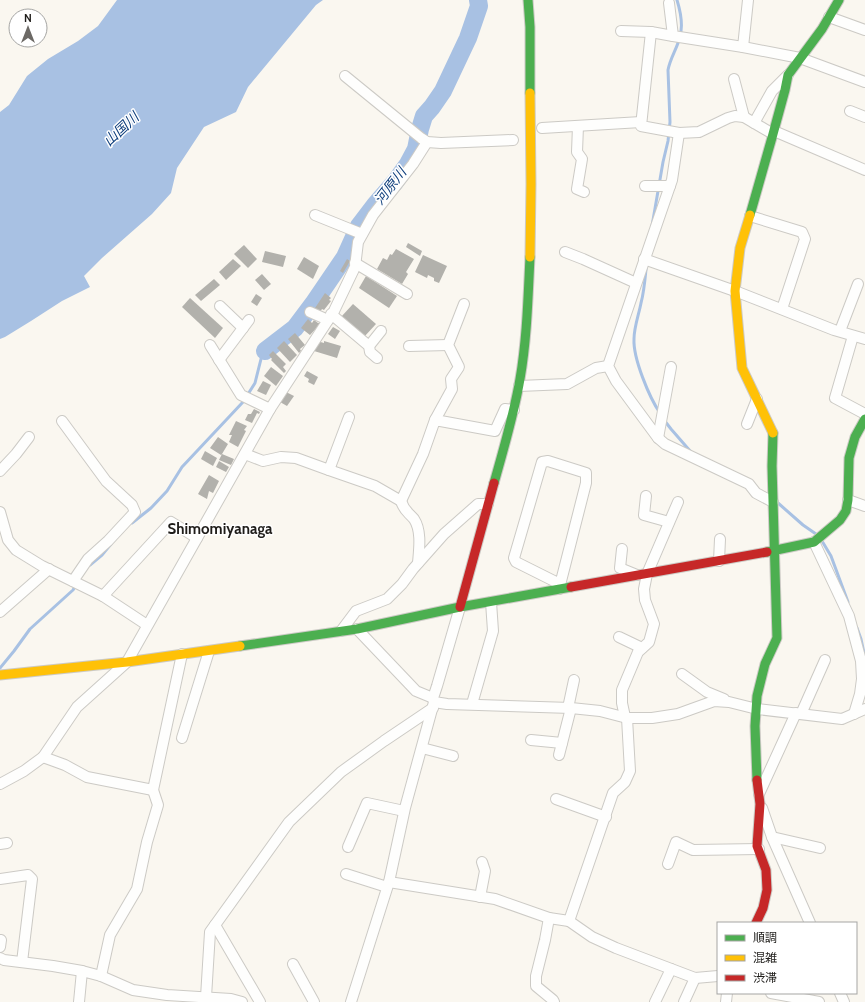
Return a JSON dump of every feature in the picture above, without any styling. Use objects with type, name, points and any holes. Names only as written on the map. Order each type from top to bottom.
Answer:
[{"type":"street","points":[[351,1002],[388,884],[404,811],[520,386],[525,339],[531,246],[530,27],[528,0]]},
{"type":"street","points":[[743,48],[748,0]]},
{"type":"street","points":[[754,123],[772,91],[788,75],[822,28],[839,0]]},
{"type":"street","points":[[669,3],[673,36]]},
{"type":"street","points":[[829,17],[865,30]]},
{"type":"street","points":[[621,31],[651,32],[800,58],[865,82]]},
{"type":"street","points":[[651,32],[641,126],[679,134],[699,132],[735,116],[744,117],[773,133],[865,170]]},
{"type":"street","points":[[788,75],[740,248],[735,291],[742,368],[773,433],[772,466],[777,638],[765,664],[757,696],[757,775],[760,799],[772,837],[810,922]]},
{"type":"street","points":[[345,76],[421,138],[428,142],[441,143],[513,140]]},
{"type":"street","points":[[734,78],[744,117]]},
{"type":"street","points":[[850,111],[865,117]]},
{"type":"street","points":[[542,128],[641,122]]},
{"type":"street","points":[[578,126],[577,152],[582,159],[577,189],[584,192]]},
{"type":"street","points":[[679,134],[672,180],[608,366],[616,381],[658,438],[665,444],[748,484],[756,494],[773,502]]},
{"type":"street","points":[[0,784],[24,771],[43,757],[77,707],[127,662],[270,409],[330,317],[355,267],[358,242],[362,234],[373,215],[413,164],[428,142]]},
{"type":"street","points":[[645,186],[670,186]]},
{"type":"street","points":[[315,215],[362,234]]},
{"type":"street","points":[[750,216],[802,232],[804,239],[782,309]]},
{"type":"street","points":[[564,252],[636,283]]},
{"type":"street","points":[[644,258],[853,336],[865,339]]},
{"type":"street","points":[[355,263],[407,294]]},
{"type":"street","points":[[840,331],[858,284]]},
{"type":"street","points":[[418,563],[418,528],[414,520],[403,509],[401,502],[423,454],[435,420],[452,389],[451,379],[459,367],[448,344],[464,304]]},
{"type":"street","points":[[219,360],[246,324],[220,306]]},
{"type":"street","points":[[310,312],[330,317],[369,346],[370,352],[377,358]]},
{"type":"street","points":[[369,346],[382,331]]},
{"type":"street","points":[[853,336],[835,398],[865,414]]},
{"type":"street","points":[[210,344],[241,394],[270,409]]},
{"type":"street","points":[[409,346],[448,344]]},
{"type":"street","points":[[520,386],[567,384],[596,368],[608,366]]},
{"type":"street","points":[[658,438],[670,367]]},
{"type":"street","points":[[747,424],[757,399]]},
{"type":"street","points":[[435,420],[495,431],[505,410],[514,410]]},
{"type":"street","points":[[329,470],[349,417]]},
{"type":"street","points":[[0,675],[127,662],[342,632],[559,587],[719,561],[814,542],[840,520],[846,511],[848,500],[849,458],[855,437],[865,419]]},
{"type":"street","points":[[62,421],[106,481],[132,505],[135,512],[108,541],[88,559],[73,581]]},
{"type":"street","points":[[0,471],[29,437]]},
{"type":"street","points":[[245,454],[263,461],[281,457],[296,458],[375,486],[401,502]]},
{"type":"street","points":[[548,461],[586,473],[586,483],[559,587],[516,562],[514,558],[542,462],[548,461]]},
{"type":"street","points":[[646,496],[644,515],[669,522]]},
{"type":"street","points":[[848,500],[865,506]]},
{"type":"street","points":[[569,921],[613,793],[624,782],[630,771],[626,718],[622,703],[622,690],[638,652],[649,642],[654,624],[645,600],[642,574],[678,502]]},
{"type":"street","points":[[342,632],[356,611],[387,599],[402,584],[418,563],[444,534],[478,504],[488,504]]},
{"type":"street","points":[[0,512],[8,540],[16,550],[49,569],[103,596],[147,625]]},
{"type":"street","points":[[103,596],[172,522],[197,538]]},
{"type":"street","points":[[719,561],[720,539]]},
{"type":"street","points":[[814,542],[849,616],[861,661],[862,679],[860,694],[854,714]]},
{"type":"street","points":[[622,549],[620,568],[642,574]]},
{"type":"street","points":[[0,612],[49,569]]},
{"type":"street","points":[[472,704],[493,631],[491,602]]},
{"type":"street","points":[[357,629],[416,691],[433,703],[570,708],[600,711],[626,718],[652,718],[678,714],[714,701],[730,702]]},
{"type":"street","points":[[619,637],[642,648]]},
{"type":"street","points":[[182,738],[209,651]]},
{"type":"street","points":[[101,976],[110,935],[137,889],[147,842],[158,804],[153,790],[182,654]]},
{"type":"street","points":[[756,922],[763,908],[767,890],[766,870],[757,846],[760,799],[824,660]]},
{"type":"street","points":[[682,674],[707,692],[730,702],[757,709],[842,719],[865,709]]},
{"type":"street","points":[[559,755],[570,708],[574,680]]},
{"type":"street","points":[[206,997],[210,932],[289,822],[341,772],[433,703]]},
{"type":"street","points":[[531,740],[562,743]]},
{"type":"street","points":[[422,748],[454,756]]},
{"type":"street","points":[[43,757],[65,765],[87,777],[153,790]]},
{"type":"street","points":[[556,799],[606,817]]},
{"type":"street","points":[[348,847],[367,803],[404,811]]},
{"type":"street","points":[[772,837],[820,848]]},
{"type":"street","points":[[668,864],[676,842],[692,850],[758,849]]},
{"type":"street","points":[[480,897],[485,871],[482,862]]},
{"type":"street","points":[[346,874],[388,884],[495,899],[549,918],[569,921],[592,937],[610,946],[695,978],[717,976]]},
{"type":"street","points":[[0,878],[28,875],[32,879],[22,962]]},
{"type":"street","points":[[549,918],[536,976],[536,986],[554,1002]]},
{"type":"street","points":[[215,925],[260,1002]]},
{"type":"street","points":[[0,958],[4,960],[82,971],[101,976],[133,990],[183,999],[206,997],[230,999],[242,1002]]},
{"type":"street","points":[[293,964],[314,1002]]},
{"type":"street","points":[[655,1002],[671,969]]},
{"type":"street","points":[[79,1002],[82,971]]},
{"type":"street","points":[[684,1002],[695,978]]},
{"type":"street","points":[[774,994],[794,1000],[819,1002]]},
{"type":"water","name":"山国川","points":[[117,0],[323,0],[316,5],[248,87],[236,112],[204,127],[177,168],[171,193],[152,214],[84,276],[90,287],[62,301],[0,339],[0,112],[9,105],[27,76],[48,59],[78,41],[98,26]]},
{"type":"building","points":[[408,243],[422,251],[420,256],[406,247]]},
{"type":"building","points":[[244,245],[257,259],[248,268],[234,254]]},
{"type":"building","points":[[396,249],[414,259],[406,272],[408,274],[402,284],[377,269],[383,258],[387,260],[390,254],[392,255]]},
{"type":"building","points":[[265,251],[286,256],[283,267],[262,262]]},
{"type":"building","points":[[423,255],[447,266],[439,283],[434,281],[434,278],[428,275],[427,278],[415,272]]},
{"type":"building","points":[[304,257],[319,266],[313,279],[297,269]]},
{"type":"building","points":[[233,259],[241,266],[226,280],[219,272]]},
{"type":"building","points":[[347,259],[350,261],[343,273],[340,271]]},
{"type":"building","points":[[262,274],[271,284],[264,290],[255,280]]},
{"type":"building","points":[[366,276],[397,296],[389,308],[359,288]]},
{"type":"building","points":[[214,279],[220,285],[201,301],[195,295]]},
{"type":"building","points":[[325,293],[331,298],[329,300],[331,301],[324,310],[322,309],[320,312],[315,308]]},
{"type":"building","points":[[256,294],[262,298],[257,306],[251,302]]},
{"type":"building","points":[[190,298],[223,328],[215,338],[182,307]]},
{"type":"building","points":[[353,304],[376,324],[364,337],[341,317]]},
{"type":"building","points":[[308,319],[312,323],[314,320],[321,323],[310,335],[301,328]]},
{"type":"building","points":[[333,327],[340,331],[335,339],[328,334]]},
{"type":"building","points":[[295,333],[305,345],[300,349],[301,351],[299,353],[288,339]]},
{"type":"building","points":[[284,341],[297,355],[290,362],[277,348]]},
{"type":"building","points":[[317,341],[324,343],[324,341],[341,346],[337,358],[314,351]]},
{"type":"building","points":[[273,351],[286,364],[283,367],[286,371],[284,373],[271,360],[272,359],[269,355]]},
{"type":"building","points":[[271,367],[283,376],[276,386],[264,376]]},
{"type":"building","points":[[307,371],[318,377],[314,385],[308,382],[309,379],[304,376]]},
{"type":"building","points":[[263,381],[271,385],[266,395],[257,391]]},
{"type":"building","points":[[286,392],[294,396],[287,406],[280,402]]},
{"type":"building","points":[[254,409],[260,412],[259,414],[257,413],[252,423],[245,420],[248,414],[251,414]]},
{"type":"building","points":[[236,421],[247,426],[238,447],[229,442],[232,435],[229,435]]},
{"type":"building","points":[[218,437],[228,444],[221,455],[210,448]]},
{"type":"building","points":[[205,451],[217,458],[213,466],[201,459]]},
{"type":"building","points":[[222,454],[234,459],[231,465],[219,460]]},
{"type":"building","points":[[219,461],[229,467],[226,472],[216,467]]},
{"type":"building","points":[[209,475],[219,481],[213,493],[209,491],[207,499],[198,494]]},
{"type":"waterway","name":"河原川","points":[[265,351],[295,328],[345,257],[359,226],[408,164],[416,149],[424,116],[443,91],[468,38],[479,6],[478,0]]},
{"type":"waterway","points":[[652,226],[668,141],[670,122],[668,70],[681,35],[681,15],[677,0]]},
{"type":"waterway","points":[[646,269],[643,295],[635,330],[634,347],[642,377],[660,413]]},
{"type":"waterway","points":[[132,523],[151,508],[167,491],[182,467],[243,402],[255,383],[261,359],[265,351]]},
{"type":"waterway","points":[[664,420],[691,452]]},
{"type":"waterway","points":[[778,503],[803,525],[816,534]]},
{"type":"waterway","points":[[822,541],[831,556],[848,602]]},
{"type":"waterway","points":[[90,565],[102,555],[111,544]]},
{"type":"waterway","points":[[0,668],[30,629],[73,590],[76,585]]},
{"type":"waterway","points":[[857,628],[864,653]]},
{"type":"traffic: fast","points":[[528,0],[530,27],[530,93]]},
{"type":"traffic: fast","points":[[750,215],[788,75],[822,29],[839,0]]},
{"type":"traffic: fast","points":[[494,483],[518,392],[526,333],[530,257]]},
{"type":"traffic: fast","points":[[767,552],[814,542],[840,520],[846,511],[848,500],[849,458],[855,437],[865,419]]},
{"type":"traffic: fast","points":[[757,780],[755,726],[757,696],[765,664],[777,638],[772,466],[773,433]]},
{"type":"traffic: fast","points":[[240,646],[357,629],[460,607],[571,587]]},
{"type":"traffic: slow","points":[[530,93],[530,257]]},
{"type":"traffic: slow","points":[[750,215],[740,248],[735,291],[742,368],[773,433]]},
{"type":"traffic: slow","points":[[0,675],[127,662],[240,646]]},
{"type":"traffic: jam","points":[[460,607],[494,483]]},
{"type":"traffic: jam","points":[[571,587],[767,552]]},
{"type":"traffic: jam","points":[[756,922],[763,908],[767,890],[766,870],[757,846],[760,804],[757,780]]},
{"type":"district","name":"Shimomiyanaga","points":[[220,529]]}]
